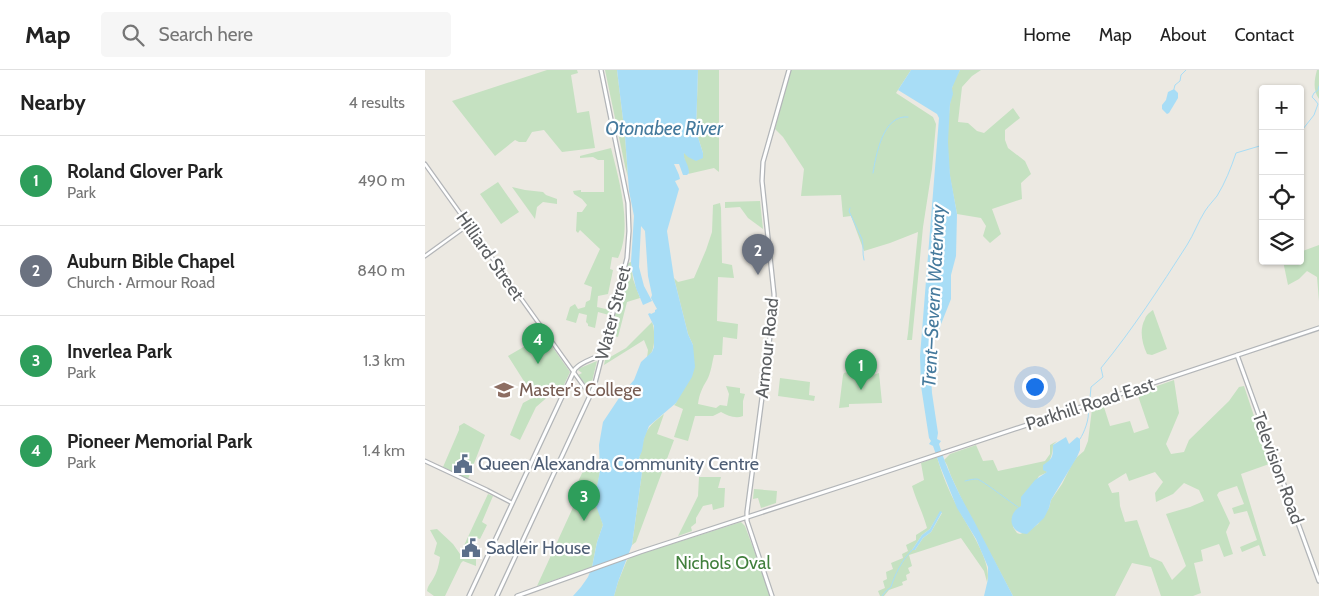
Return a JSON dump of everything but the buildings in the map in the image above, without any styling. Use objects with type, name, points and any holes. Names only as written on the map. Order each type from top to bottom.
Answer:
[{"type":"main road","name":"Water Street","points":[[498,595],[591,396],[627,258],[628,202],[601,70]]},
{"type":"main road","name":"Armour Road","points":[[772,596],[747,517],[774,306],[761,181],[762,170],[789,70]]},
{"type":"main road","name":"Parkhill Road East","points":[[747,517],[1319,328]]},
{"type":"main road","points":[[469,596],[575,368],[603,353]]},
{"type":"main road","name":"Television Road","points":[[1237,356],[1319,581]]},
{"type":"main road","points":[[596,358],[600,364]]},
{"type":"main road","points":[[517,596],[631,555],[747,517]]},
{"type":"street","name":"Hilliard Street","points":[[425,164],[591,396]]},
{"type":"street","points":[[425,256],[468,225]]},
{"type":"street","points":[[425,461],[512,503]]},
{"type":"green space","points":[[547,70],[577,70],[578,73],[571,75],[577,113],[589,111],[595,148],[562,152],[544,130],[532,132],[526,142],[515,140],[495,156],[452,101]]},
{"type":"green space","points":[[605,70],[617,70],[628,177],[625,166]]},
{"type":"green space","points":[[698,70],[719,70],[719,172],[714,168],[688,174],[684,153],[703,158],[696,131]]},
{"type":"green space","points":[[791,70],[911,70],[896,93],[933,117],[936,124],[932,169],[923,227],[912,340],[907,340],[918,232],[864,251],[851,216],[843,217],[841,195],[801,196],[804,169],[783,137],[775,129]]},
{"type":"green space","points":[[960,70],[981,70],[972,76],[962,87],[958,122],[968,123],[977,131],[984,133],[1013,108],[1020,118],[1005,130],[1005,140],[1008,148],[1025,161],[1031,174],[1021,183],[1022,199],[992,209],[1001,234],[990,243],[983,236],[986,226],[981,218],[957,214],[951,181],[948,143],[949,110],[953,86]]},
{"type":"green space","points":[[1317,70],[1319,70],[1319,99],[1315,85]]},
{"type":"green space","points":[[611,148],[623,203],[624,232],[618,258],[612,257],[610,269],[613,270],[608,294],[598,296],[597,307],[610,310],[609,315],[598,312],[595,328],[588,326],[586,322],[587,315],[579,313],[576,323],[566,320],[570,307],[575,304],[578,309],[585,307],[586,302],[590,300],[592,287],[584,284],[600,249],[580,230],[578,233],[576,231],[577,212],[582,212],[587,205],[573,191],[604,192],[604,160],[598,160],[593,157],[580,158],[580,156]]},
{"type":"green space","points":[[498,182],[519,212],[501,224],[480,194]]},
{"type":"green space","points":[[512,187],[543,192],[557,199],[557,204],[543,202],[537,207],[535,219]]},
{"type":"green space","points":[[760,201],[763,229],[748,218],[740,207],[725,208],[725,202]]},
{"type":"green space","points":[[720,203],[722,263],[732,265],[734,278],[718,277],[717,321],[738,324],[737,339],[723,337],[722,355],[714,355],[698,404],[716,408],[720,405],[727,406],[729,394],[726,386],[740,388],[740,393],[745,394],[743,416],[732,417],[721,412],[713,416],[695,416],[688,441],[674,437],[683,409],[674,405],[693,345],[688,334],[674,278],[678,282],[694,278],[712,232],[713,205]]},
{"type":"green space","points":[[1319,245],[1319,301],[1317,277],[1307,271],[1299,279],[1288,285],[1284,265],[1304,265],[1304,251]]},
{"type":"green space","points":[[631,262],[633,279],[640,298],[627,302],[618,337],[610,335],[628,263]]},
{"type":"green space","points":[[1153,310],[1167,349],[1152,355],[1147,354],[1142,332],[1143,323],[1148,314]]},
{"type":"green space","points":[[652,322],[654,345],[652,352],[647,358],[648,350],[644,340],[604,365],[605,360],[626,348]]},
{"type":"green space","points":[[544,335],[570,372],[562,389],[558,388],[536,407],[520,440],[510,435],[523,403],[534,397],[508,356]]},
{"type":"green space","points":[[597,361],[590,390],[578,375],[582,373],[578,370]]},
{"type":"green space","points":[[864,367],[867,377],[879,373],[882,403],[849,404],[849,407],[839,408],[844,373]]},
{"type":"green space","points":[[780,378],[810,382],[809,395],[815,396],[814,401],[778,396]]},
{"type":"green space","points":[[1174,380],[1179,413],[1166,444],[1171,454],[1184,452],[1189,440],[1229,401],[1239,387],[1244,386],[1272,463],[1241,474],[1266,556],[1263,556],[1259,545],[1242,552],[1240,547],[1257,540],[1247,511],[1234,514],[1232,508],[1244,504],[1237,486],[1219,492],[1217,495],[1230,523],[1226,532],[1233,554],[1224,557],[1219,544],[1201,550],[1203,561],[1194,563],[1201,593],[1193,596],[1161,596],[1151,567],[1132,563],[1115,596],[1013,596],[963,502],[944,460],[950,454],[976,445],[983,461],[993,460],[998,471],[1045,461],[1050,454],[1050,445],[1057,441],[1053,445],[1052,455],[1046,471],[1048,472],[1039,476],[1021,506],[1013,527],[1020,534],[1038,524],[1049,508],[1051,500],[1072,464],[1084,451],[1088,441],[1092,409],[1103,404],[1110,426],[1130,421],[1134,433],[1149,428],[1137,393]],"holes":[[[1155,472],[1163,482],[1155,493],[1156,502],[1173,494],[1184,483],[1199,490],[1204,501],[1166,514],[1186,566],[1172,580],[1162,562],[1150,557],[1137,520],[1125,522],[1120,506],[1119,492],[1112,493],[1108,484],[1126,473],[1129,481]]]},
{"type":"green space","points":[[664,414],[657,434],[674,440],[636,542],[632,545],[643,465],[639,458],[649,427]]},
{"type":"green space","points":[[464,423],[485,435],[468,479],[443,467],[459,426]]},
{"type":"green space","points":[[937,457],[952,496],[983,555],[988,574],[987,582],[984,571],[961,538],[909,555],[912,566],[908,568],[910,573],[906,575],[907,580],[902,582],[903,585],[889,590],[884,596],[880,596],[878,591],[885,588],[883,581],[887,579],[886,572],[893,569],[891,563],[903,558],[902,554],[908,551],[906,545],[916,540],[916,535],[927,528],[912,486],[924,480],[921,463]],"holes":[[[940,512],[942,513],[931,532],[923,538],[915,550],[912,550],[922,535],[930,529]]]},
{"type":"green space","points":[[589,459],[599,461],[600,471],[595,499],[603,525],[592,567],[537,586],[575,503],[569,500]]},
{"type":"green space","points":[[699,477],[721,477],[718,488],[725,488],[724,507],[713,510],[712,504],[703,506],[696,518],[696,523],[691,527],[692,531],[678,536],[698,496]]},
{"type":"green space","points":[[754,489],[777,491],[776,503],[761,508],[758,498],[753,499]]},
{"type":"green space","points":[[488,494],[493,496],[482,522],[487,525],[480,539],[475,537],[472,539],[466,552],[476,557],[476,566],[463,561],[445,596],[434,596],[427,591],[437,571],[440,557],[434,554],[437,543],[430,530],[437,529],[453,544],[460,554]]},
{"type":"green space","name":"Nichols Oval","points":[[741,522],[745,526],[771,596],[614,596],[627,560],[634,556]]},
{"type":"water","name":"Otonabee River","points":[[617,70],[698,70],[696,131],[703,158],[696,161],[684,153],[689,170],[687,175],[683,175],[679,164],[674,164],[680,179],[675,181],[679,189],[667,231],[674,278],[688,334],[693,345],[695,367],[692,377],[676,403],[649,426],[644,439],[639,458],[643,465],[632,545],[614,596],[573,596],[588,577],[603,525],[595,503],[595,496],[600,471],[599,445],[603,422],[621,395],[634,380],[641,362],[652,352],[654,347],[654,326],[648,314],[655,312],[657,309],[651,298],[645,231],[641,226],[639,267],[644,286],[652,301],[643,305],[632,271],[634,216],[629,191]]},
{"type":"water","name":"Trent–Severn Waterway","points":[[911,70],[960,70],[952,88],[948,142],[950,175],[957,214],[956,256],[951,275],[951,299],[932,347],[930,357],[932,393],[938,433],[937,439],[941,441],[939,444],[946,464],[959,493],[1013,596],[984,596],[988,579],[988,567],[976,539],[957,508],[933,446],[929,444],[931,441],[921,386],[920,356],[939,118],[937,114],[898,90]]},
{"type":"water","points":[[1174,89],[1178,93],[1178,98],[1167,114],[1162,109],[1162,105],[1166,100],[1168,92]]},
{"type":"water","points":[[1066,437],[1069,444],[1077,437],[1080,439],[1080,450],[1077,457],[1051,500],[1044,518],[1027,534],[1021,533],[1013,527],[1013,513],[1021,506],[1021,497],[1035,480],[1047,472],[1043,470],[1043,465],[1052,457],[1053,445]]},
{"type":"water","points":[[940,511],[942,512],[931,532],[923,538],[915,550],[912,550],[922,535],[930,529]]},
{"type":"waterway","points":[[1174,89],[1175,85],[1180,81],[1181,75],[1186,70]]},
{"type":"waterway","points":[[1304,128],[1314,115],[1318,104],[1312,97],[1319,86]]},
{"type":"waterway","points":[[873,173],[882,137],[892,122],[899,118],[908,117]]},
{"type":"waterway","points":[[1080,439],[1088,417],[1086,401],[1090,398],[1091,387],[1103,377],[1101,368],[1135,323],[1187,245],[1205,211],[1223,186],[1236,153],[1259,146]]},
{"type":"waterway","points":[[850,208],[849,211],[862,239],[864,260]]},
{"type":"waterway","points":[[965,481],[980,480],[1018,507]]},
{"type":"waterway","points":[[882,596],[891,587],[899,567],[912,550]]},
{"type":"place","name":"Auburn Bible Chapel","points":[[758,275]]},
{"type":"place","name":"Pioneer Memorial Park","points":[[538,364]]},
{"type":"place","name":"Master's College","points":[[504,390]]},
{"type":"place","name":"Roland Glover Park","points":[[861,390]]},
{"type":"place","name":"Queen Alexandra Community Centre","points":[[463,464]]},
{"type":"place","name":"Inverlea Park","points":[[584,521]]},
{"type":"place","name":"Sadleir House","points":[[471,548]]}]
